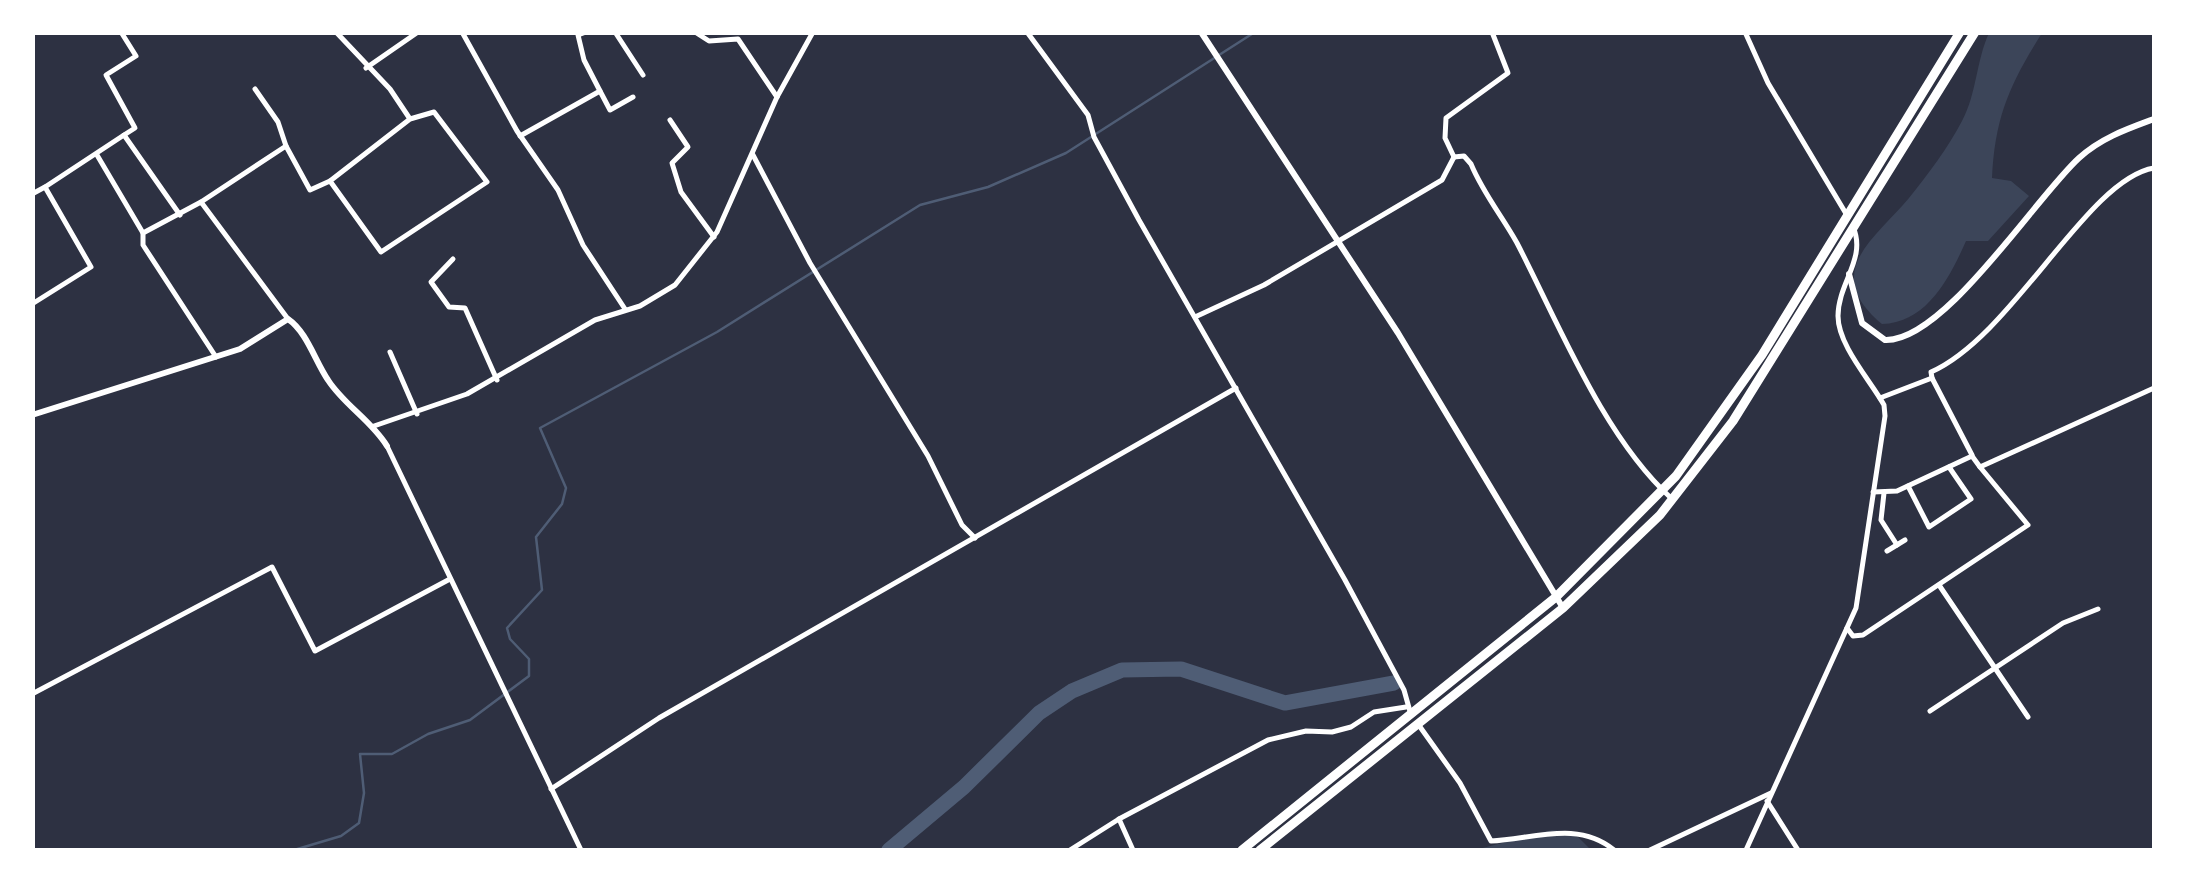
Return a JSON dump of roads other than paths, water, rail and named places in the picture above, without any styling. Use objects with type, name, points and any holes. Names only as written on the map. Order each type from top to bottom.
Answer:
[{"type":"highway","points":[[1242,850],[1408,711],[1556,598],[1663,491],[1762,355],[1960,32]]},
{"type":"highway","points":[[1260,850],[1563,608],[1605,572],[1672,500],[1733,421],[1976,32]]},
{"type":"street","points":[[121,32],[136,56],[106,75],[135,128],[96,151],[97,155],[143,233],[143,244],[216,357]]},
{"type":"street","points":[[336,32],[390,89],[410,119]]},
{"type":"street","points":[[366,68],[418,32]]},
{"type":"street","points":[[462,32],[520,136],[549,175],[583,245],[625,310]]},
{"type":"street","points":[[586,32],[578,35],[584,60],[610,110],[633,97]]},
{"type":"street","points":[[615,32],[644,74]]},
{"type":"street","points":[[695,32],[709,41],[738,39],[777,97]]},
{"type":"street","points":[[374,426],[418,415],[497,380],[595,320],[640,306],[675,285],[714,236],[777,97],[812,35],[803,32]]},
{"type":"street","points":[[1028,32],[1088,115],[1093,135],[1404,690],[1408,711],[1460,783],[1491,840],[1577,833],[1598,838],[1614,850]]},
{"type":"street","points":[[1201,32],[1398,334],[1563,608]]},
{"type":"street","points":[[1454,157],[1445,138],[1446,118],[1508,72],[1492,32]]},
{"type":"street","points":[[1745,32],[1768,83],[1854,230],[1859,246],[1840,300],[1840,329],[1880,398],[1885,416],[1856,608],[1746,850]]},
{"type":"street","points":[[255,89],[278,122],[310,190],[330,181],[410,119],[434,112],[486,178],[483,188],[381,252],[330,181]]},
{"type":"street","points":[[520,136],[600,92]]},
{"type":"street","points":[[1848,274],[1858,313],[1869,332],[1885,340],[1905,339],[1938,314],[1991,260],[2078,158],[2107,138],[2154,119]]},
{"type":"street","points":[[670,120],[688,147],[672,163],[681,192],[714,236]]},
{"type":"street","points":[[124,135],[180,215]]},
{"type":"street","points":[[143,233],[180,215],[286,146]]},
{"type":"street","points":[[32,194],[97,155]]},
{"type":"street","points":[[754,155],[814,271],[928,456],[962,525],[975,538]]},
{"type":"street","points":[[1454,157],[1464,156],[1470,164],[1519,247],[1569,350],[1650,479],[1672,500]]},
{"type":"street","points":[[1195,318],[1442,180],[1454,157]]},
{"type":"street","points":[[1847,628],[1853,636],[1863,636],[2028,525],[2003,489],[1972,456],[1931,372],[1956,361],[2028,291],[2090,211],[2154,168]]},
{"type":"street","points":[[32,304],[91,267],[45,187]]},
{"type":"street","points":[[201,202],[288,319],[298,326],[335,390],[374,426],[387,446],[581,850]]},
{"type":"street","points":[[453,259],[431,282],[449,307],[465,308],[497,380]]},
{"type":"street","points":[[32,415],[240,349],[288,319]]},
{"type":"street","points":[[390,352],[418,415]]},
{"type":"street","points":[[1880,398],[1932,378]]},
{"type":"street","points":[[551,788],[659,718],[1236,388]]},
{"type":"street","points":[[1980,467],[2154,388]]},
{"type":"street","points":[[1873,492],[1908,486],[1972,456]]},
{"type":"street","points":[[1908,486],[1929,527],[1971,499],[1949,468]]},
{"type":"street","points":[[1884,493],[1881,520],[1897,545]]},
{"type":"street","points":[[1887,551],[1906,540]]},
{"type":"street","points":[[32,694],[272,567],[315,652],[450,579]]},
{"type":"street","points":[[1939,585],[2028,717]]},
{"type":"street","points":[[1930,711],[2063,623],[2098,609]]},
{"type":"street","points":[[1070,850],[1118,818],[1268,740],[1306,731],[1332,732],[1352,727],[1374,712],[1408,711]]},
{"type":"street","points":[[1650,850],[1771,793]]},
{"type":"street","points":[[1767,801],[1798,850]]},
{"type":"street","points":[[1118,818],[1133,850]]},
{"type":"waterway","points":[[294,850],[341,836],[359,823],[364,793],[360,754],[392,754],[428,734],[470,720],[529,676],[529,659],[510,639],[507,628],[542,590],[536,537],[562,504],[566,488],[540,428],[717,332],[920,205],[988,187],[1066,153],[1255,32]]},
{"type":"waterway","points":[[889,850],[964,787],[1039,713],[1072,691],[1122,670],[1181,669],[1285,703],[1394,683]]}]
